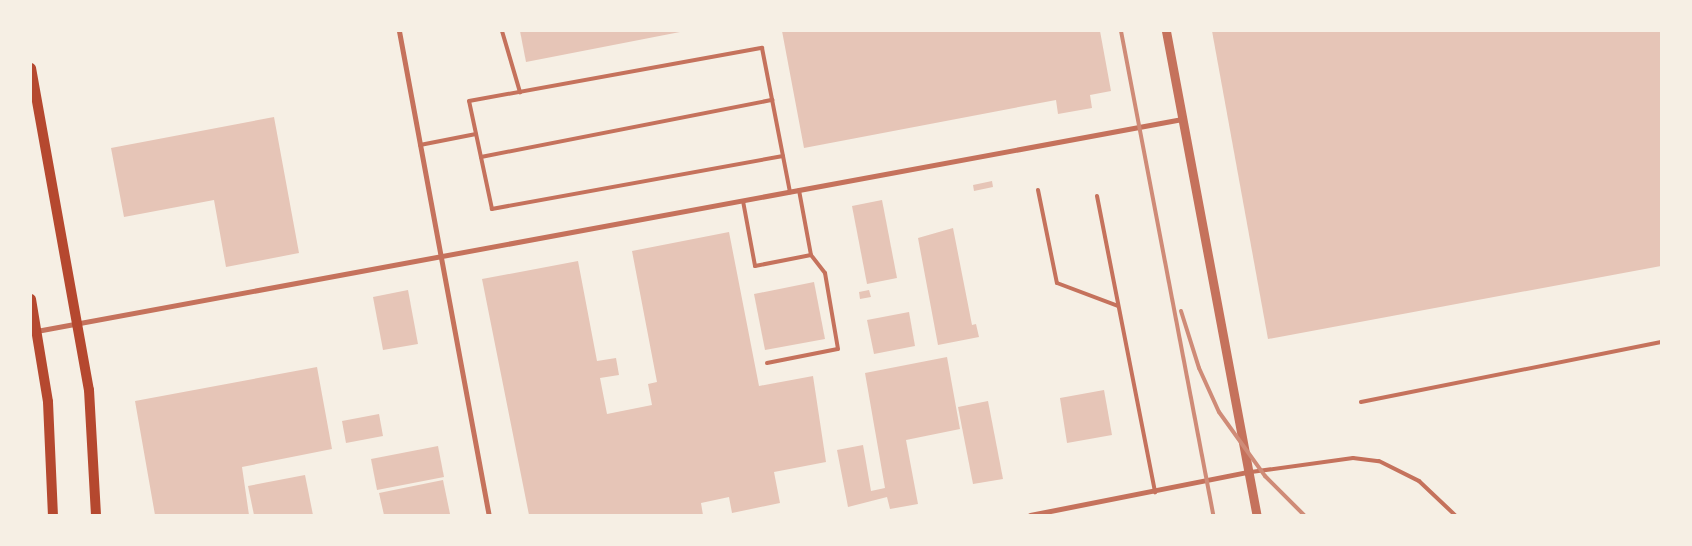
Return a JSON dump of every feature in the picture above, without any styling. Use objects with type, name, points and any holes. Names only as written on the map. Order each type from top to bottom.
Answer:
[{"type":"main road","points":[[31,68],[78,323],[89,398],[96,515]]},
{"type":"main road","points":[[31,299],[34,331],[51,429],[53,515]]},
{"type":"street","points":[[399,31],[489,515]]},
{"type":"street","points":[[1166,31],[1257,515]]},
{"type":"street","points":[[34,331],[1183,119]]},
{"type":"street","points":[[1030,515],[1155,492],[1248,472]]},
{"type":"lane","points":[[502,31],[520,92]]},
{"type":"lane","points":[[783,156],[492,210],[469,101],[762,48],[772,100],[783,156],[790,192]]},
{"type":"lane","points":[[481,157],[772,100]]},
{"type":"lane","points":[[420,144],[476,134]]},
{"type":"lane","points":[[767,363],[838,349],[825,273],[811,255],[799,190]]},
{"type":"lane","points":[[1038,190],[1057,283],[1118,306]]},
{"type":"lane","points":[[1097,196],[1155,492]]},
{"type":"lane","points":[[743,201],[756,266],[811,255]]},
{"type":"lane","points":[[1360,402],[1661,342]]},
{"type":"lane","points":[[1248,472],[1353,458],[1379,461],[1419,481],[1455,515]]},
{"type":"building","points":[[520,31],[680,31],[680,32],[526,62]]},
{"type":"building","points":[[782,31],[1100,31],[1111,91],[1090,95],[1092,108],[1058,114],[1056,100],[804,148]]},
{"type":"building","points":[[1212,31],[1661,31],[1661,266],[1268,339]]},
{"type":"building","points":[[274,117],[299,253],[226,267],[214,200],[124,217],[111,148]]},
{"type":"building","points":[[992,181],[993,187],[974,191],[973,185]]},
{"type":"building","points":[[882,200],[897,278],[867,284],[852,206]]},
{"type":"building","points":[[953,228],[972,325],[976,324],[979,337],[938,345],[918,238]]},
{"type":"building","points":[[729,232],[759,386],[813,376],[826,462],[774,472],[780,503],[732,513],[729,497],[701,503],[703,515],[529,515],[482,279],[578,261],[597,361],[616,358],[619,375],[600,378],[607,414],[652,405],[648,384],[657,382],[632,251]]},
{"type":"building","points":[[814,282],[825,339],[765,350],[754,294]]},
{"type":"building","points":[[408,290],[418,344],[383,350],[373,297]]},
{"type":"building","points":[[869,290],[871,297],[860,299],[859,292]]},
{"type":"building","points":[[909,312],[915,346],[874,354],[867,320]]},
{"type":"building","points":[[947,357],[960,429],[906,440],[918,504],[890,509],[887,497],[848,507],[837,450],[863,445],[871,491],[885,488],[865,373]]},
{"type":"building","points":[[317,367],[332,449],[242,467],[249,515],[155,515],[135,401]]},
{"type":"building","points":[[1104,390],[1112,435],[1067,443],[1060,398]]},
{"type":"building","points":[[988,401],[1003,479],[973,484],[958,407]]},
{"type":"building","points":[[379,414],[383,436],[346,443],[342,421]]},
{"type":"building","points":[[438,446],[444,477],[377,490],[371,459]]},
{"type":"building","points":[[305,475],[313,515],[254,515],[248,486]]},
{"type":"building","points":[[443,480],[450,514],[384,515],[379,493]]},
{"type":"railway","points":[[1121,31],[1213,515]]},
{"type":"railway","points":[[1181,311],[1199,368],[1219,412],[1265,476],[1304,515]]}]
